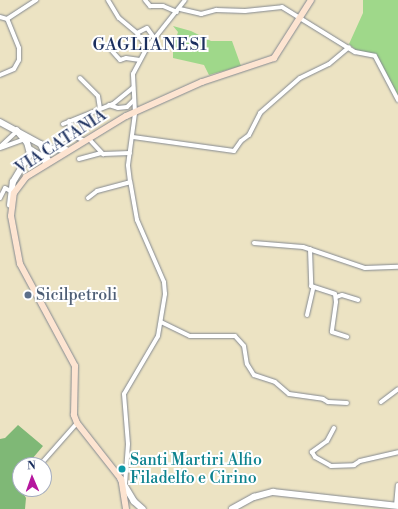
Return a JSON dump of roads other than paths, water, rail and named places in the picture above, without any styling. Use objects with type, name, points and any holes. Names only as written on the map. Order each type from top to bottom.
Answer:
[{"type":"main road","name":"VIA CATANIA","points":[[126,509],[127,491],[123,482],[77,423],[72,408],[75,366],[20,264],[15,246],[10,205],[12,192],[26,178],[47,162],[66,150],[135,113],[194,86],[274,58],[311,0]]},
{"type":"street","points":[[0,17],[7,19],[36,0]]},
{"type":"street","points":[[108,0],[119,18],[137,33],[147,48]]},
{"type":"street","points":[[144,0],[150,6],[163,6],[201,14],[216,10],[245,12],[282,7],[299,19],[349,47],[355,52],[377,58],[398,100]]},
{"type":"street","points":[[123,482],[127,464],[124,394],[155,341],[161,322],[165,294],[164,282],[137,220],[130,182],[130,154],[135,113],[133,88],[134,74],[147,48],[185,0]]},
{"type":"street","points":[[0,75],[14,69],[19,60],[19,48],[7,19]]},
{"type":"street","points":[[137,33],[147,28],[155,39]]},
{"type":"street","points":[[133,137],[234,151],[241,141],[249,135],[260,113],[300,78],[330,64],[349,47]]},
{"type":"street","points":[[112,51],[120,60],[126,58],[140,60]]},
{"type":"street","points":[[80,78],[98,96],[100,108]]},
{"type":"street","points":[[63,124],[109,105],[133,88]]},
{"type":"street","points":[[109,105],[118,108],[127,107],[134,100]]},
{"type":"street","points":[[69,121],[71,135]]},
{"type":"street","points":[[0,122],[54,150],[66,150]]},
{"type":"street","points":[[17,131],[25,139],[30,149],[47,162]]},
{"type":"street","points":[[0,147],[17,131]]},
{"type":"street","points":[[59,142],[71,135],[87,140],[101,153],[108,156],[130,154]]},
{"type":"street","points":[[0,147],[25,139]]},
{"type":"street","points":[[41,144],[47,162]]},
{"type":"street","points":[[0,198],[3,189],[12,192],[29,159],[30,149]]},
{"type":"street","points":[[79,159],[101,153]]},
{"type":"street","points":[[88,198],[102,190],[114,188],[130,182]]},
{"type":"street","points":[[254,243],[310,249],[365,268],[398,266]]},
{"type":"street","points":[[307,315],[313,288],[310,249]]},
{"type":"street","points":[[313,288],[336,297],[342,295],[358,300]]},
{"type":"street","points":[[336,297],[332,333],[347,337]]},
{"type":"street","points":[[161,322],[190,336],[235,336],[244,346],[247,364],[254,375],[275,382],[288,394],[323,399],[328,402],[347,403]]},
{"type":"street","points":[[380,402],[398,389]]},
{"type":"street","points":[[47,457],[77,423]]},
{"type":"street","points":[[334,428],[327,441],[312,452],[315,457],[331,466],[354,465],[360,461],[398,452]]},
{"type":"street","points":[[117,473],[126,471]]},
{"type":"street","points":[[126,471],[127,491],[142,508]]},
{"type":"street","points":[[232,509],[254,497],[273,492],[397,506],[398,485]]},
{"type":"street","points":[[126,509],[142,508]]},
{"type":"place","name":"Sicilpetroli","points":[[28,295]]},
{"type":"place","name":"Santi Martiri Alfio Filadelfo e Cirino","points":[[122,469]]},
{"type":"district","name":"GAGLIANESI","points":[[150,46]]}]
